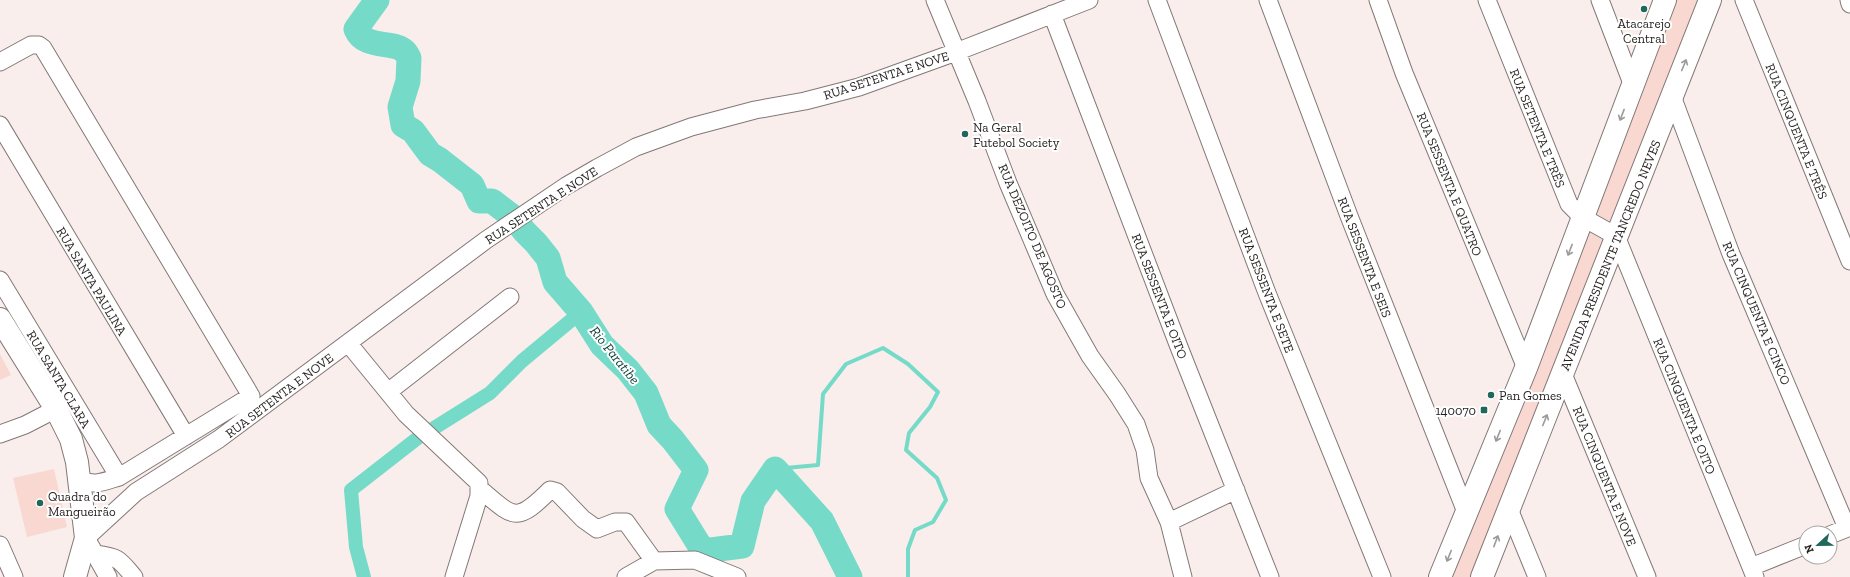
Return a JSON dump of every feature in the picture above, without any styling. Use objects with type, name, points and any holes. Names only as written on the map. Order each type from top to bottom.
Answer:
[{"type":"main road","points":[[1440,577],[1526,368],[1665,0]]},
{"type":"main road","name":"AVENIDA PRESIDENTE TANCREDO NEVES","points":[[1482,577],[1710,0]]},
{"type":"main road","points":[[0,319],[56,409],[71,439],[80,479],[91,546],[75,577]]},
{"type":"street","name":"RUA DEZOITO DE AGOSTO","points":[[935,0],[1055,294],[1090,356],[1136,424],[1145,450],[1149,478],[1169,522],[1183,577]]},
{"type":"street","name":"RUA SETENTA E NOVE","points":[[91,546],[136,492],[219,439],[256,402],[348,343],[486,240],[566,186],[636,147],[691,127],[755,110],[859,87],[956,52],[1089,0]]},
{"type":"street","name":"RUA SESSENTA E SETE","points":[[1157,0],[1267,293],[1382,577]]},
{"type":"street","name":"RUA SESSENTA E SEIS","points":[[1268,0],[1349,216],[1466,512]]},
{"type":"street","name":"RUA SESSENTA E QUATRO","points":[[1378,0],[1404,73],[1526,368]]},
{"type":"street","name":"RUA SETENTA E TRÊS","points":[[1487,0],[1569,204],[1582,217],[1616,236]]},
{"type":"street","points":[[1600,0],[1633,86]]},
{"type":"street","name":"RUA CINQUENTA E TRÊS","points":[[1744,0],[1850,261]]},
{"type":"street","points":[[1848,0],[1850,4]]},
{"type":"street","name":"RUA SESSENTA E OITO","points":[[1052,14],[1270,577]]},
{"type":"street","points":[[0,62],[31,45],[39,45],[43,48],[256,402],[186,436],[119,476],[100,483],[92,484],[80,479]]},
{"type":"street","name":"RUA CINQUENTA E CINCO","points":[[1672,96],[1731,254],[1849,528]]},
{"type":"street","name":"RUA SANTA PAULINA","points":[[0,125],[186,436]]},
{"type":"street","name":"RUA CINQUENTA E OITO","points":[[1616,236],[1753,572]]},
{"type":"street","name":"RUA SANTA CLARA","points":[[0,280],[119,476]]},
{"type":"street","points":[[388,392],[510,297]]},
{"type":"street","points":[[348,343],[406,414],[479,484],[480,489],[472,521],[454,577]]},
{"type":"street","name":"RUA CINQUENTA E NOVE","points":[[1563,374],[1647,577]]},
{"type":"street","points":[[0,434],[24,425],[56,409]]},
{"type":"street","points":[[480,489],[507,512],[521,513],[531,509],[550,490],[557,492],[583,519],[597,529],[615,522],[626,522],[654,560]]},
{"type":"street","points":[[1169,522],[1236,490]]},
{"type":"street","points":[[1509,509],[1537,577]]},
{"type":"street","points":[[1838,532],[1849,528]]},
{"type":"street","points":[[0,545],[14,577]]},
{"type":"street","points":[[91,546],[108,577]]},
{"type":"street","points":[[91,546],[120,560],[134,577]]},
{"type":"street","points":[[1753,572],[1798,549]]},
{"type":"street","points":[[626,577],[654,560],[695,560],[737,577]]},
{"type":"shaded area","points":[[1673,0],[1704,0],[1477,577],[1446,577]]},
{"type":"shaded area","points":[[0,354],[11,375],[0,380]]},
{"type":"shaded area","name":"Quadra do Mangueirão","points":[[54,469],[67,527],[27,537],[13,478]]},
{"type":"waterway","name":"Rio Paratibe","points":[[377,0],[356,29],[365,39],[378,44],[398,47],[404,51],[409,58],[408,81],[400,107],[403,125],[413,131],[430,154],[472,185],[479,201],[492,201],[513,217],[548,258],[555,282],[581,312],[602,345],[628,370],[646,393],[659,425],[673,440],[696,470],[677,509],[703,551],[742,546],[753,501],[775,469],[822,521],[850,577]]},
{"type":"waterway","points":[[431,430],[490,393],[522,361],[581,312]]},
{"type":"waterway","points":[[775,469],[818,465],[823,394],[846,364],[883,348],[908,364],[938,392],[930,407],[909,433],[906,450],[937,478],[946,500],[933,522],[915,530],[908,549],[908,577]]},
{"type":"waterway","points":[[364,577],[356,547],[351,490],[419,437]]},
{"type":"place","name":"Atacarejo Central","points":[[1644,9]]},
{"type":"place","name":"Na Geral Futebol Society","points":[[965,134]]},
{"type":"place","name":"Pan Gomes","points":[[1491,395]]},
{"type":"place","name":"140070","points":[[1484,410]]},
{"type":"place","name":"Quadra do Mangueirão","points":[[40,503]]}]
